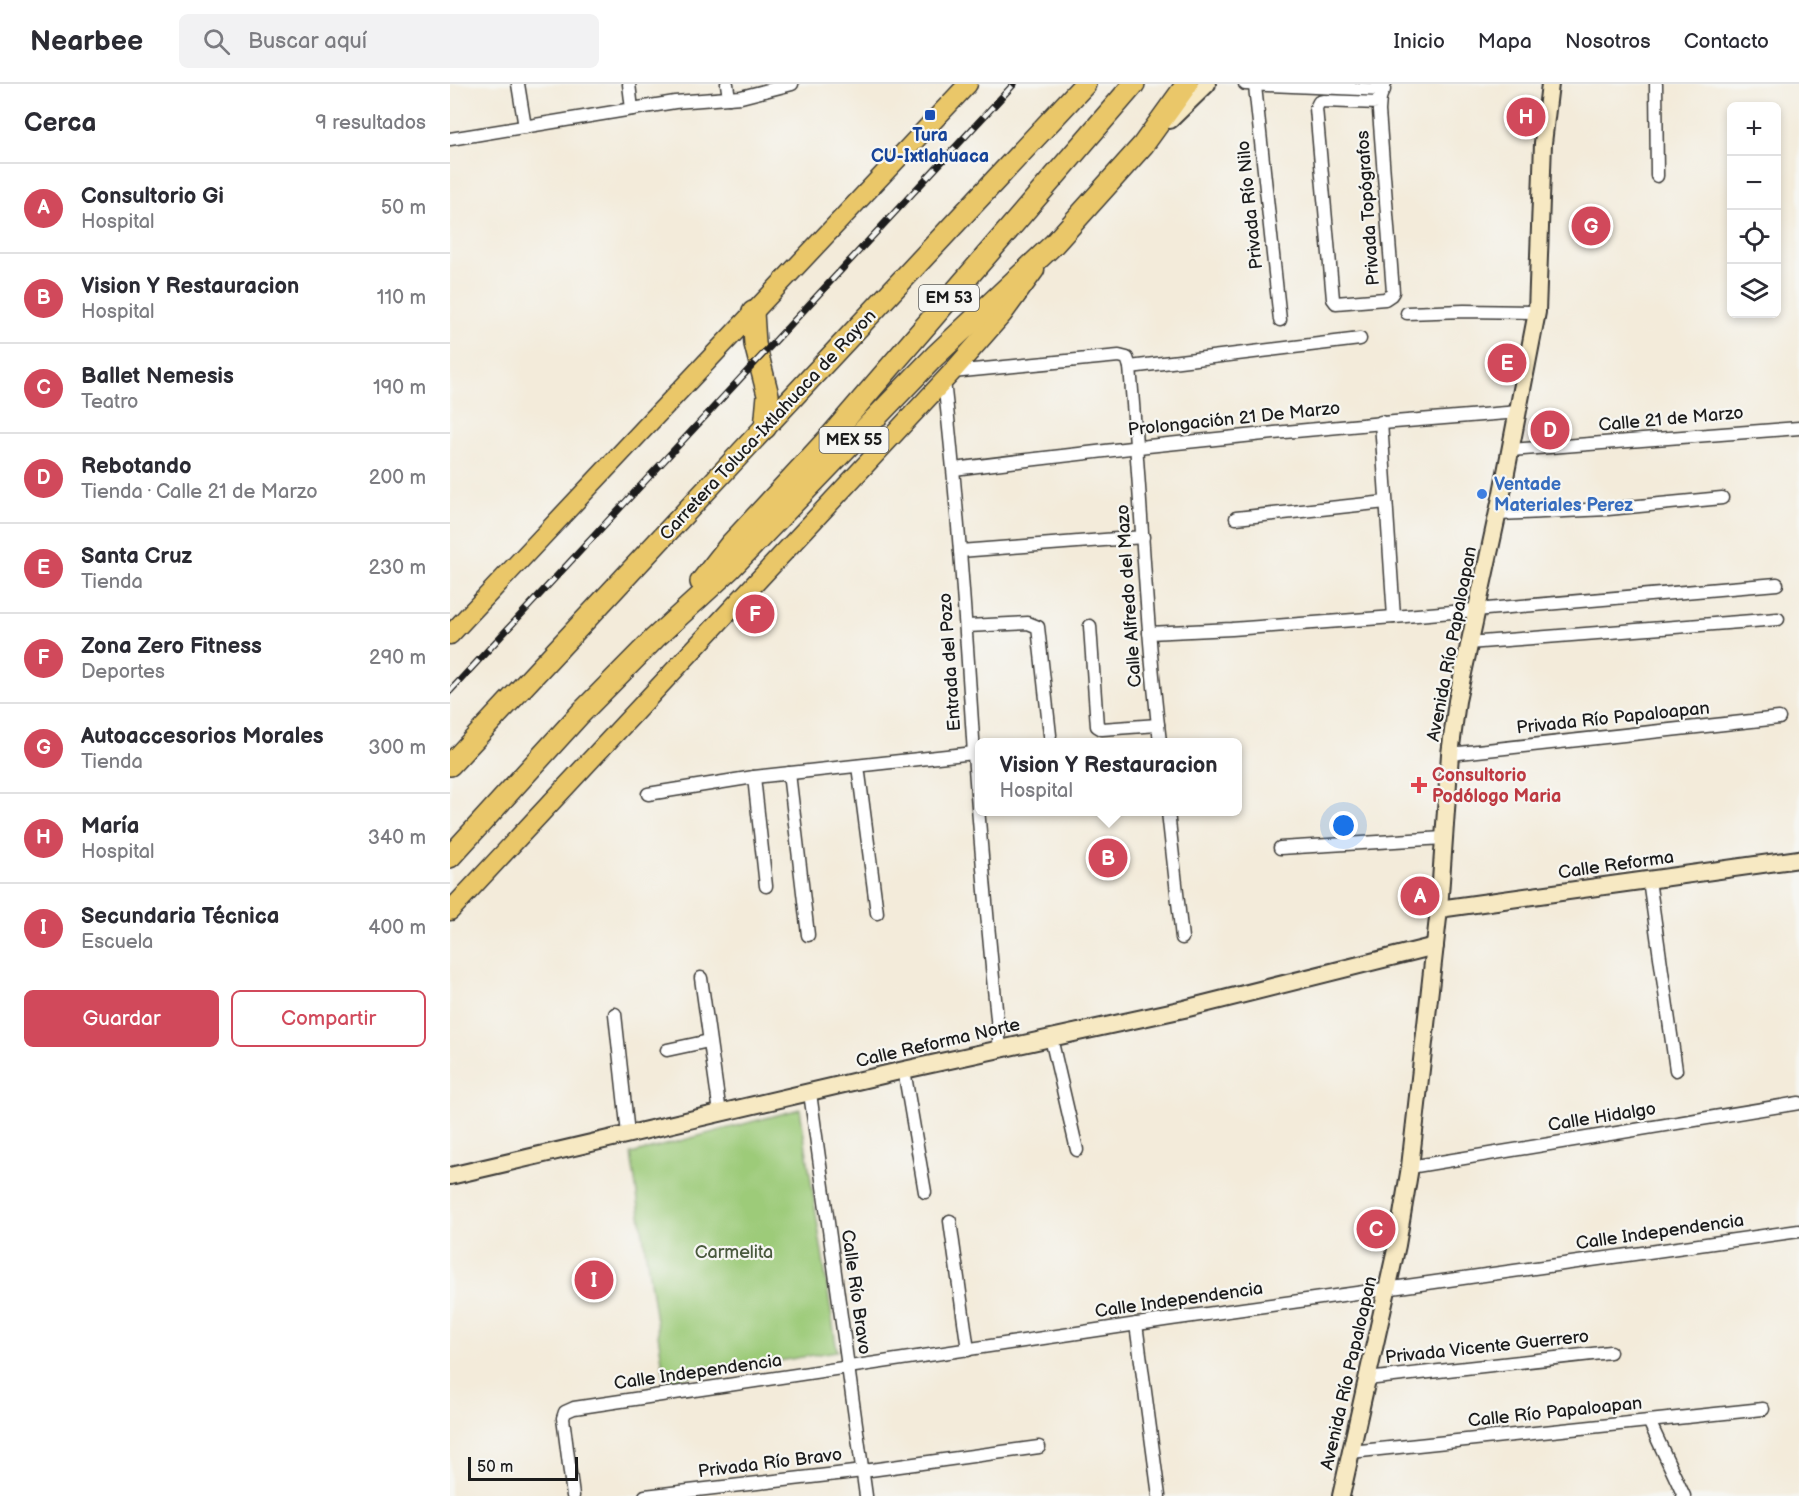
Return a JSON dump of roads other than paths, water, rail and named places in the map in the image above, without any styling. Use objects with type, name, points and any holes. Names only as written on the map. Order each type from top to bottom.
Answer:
[{"type":"highway","name":"Carretera Toluca-Ixtlahuaca de Rayon","points":[[450,765],[1085,84]]},
{"type":"highway","name":"EM 53","points":[[655,638],[730,546],[829,438],[1134,84]]},
{"type":"highway","name":"MEX 55","points":[[450,857],[580,714],[655,638],[730,569],[935,356],[1054,244],[1143,145],[1187,84]]},
{"type":"highway","points":[[753,312],[755,344],[768,395],[765,428]]},
{"type":"main road","points":[[450,635],[968,84]]},
{"type":"main road","name":"MEX 55","points":[[1143,145],[1207,84]]},
{"type":"main road","name":"Avenida Río Papaloapan","points":[[1341,1496],[1397,1245],[1410,1167],[1439,909],[1450,754],[1457,701],[1519,412],[1537,312],[1543,143],[1550,84]]},
{"type":"main road","points":[[450,911],[948,376],[1003,314],[1054,244]]},
{"type":"main road","name":"Calle Reforma","points":[[1439,909],[1799,859]]},
{"type":"main road","name":"Calle Reforma Norte","points":[[450,1176],[904,1070],[1184,1009],[1435,946]]},
{"type":"street","points":[[518,84],[525,128]]},
{"type":"street","points":[[629,84],[632,109]]},
{"type":"street","points":[[727,84],[729,98]]},
{"type":"street","points":[[450,139],[675,102],[729,98],[792,84]]},
{"type":"street","points":[[1656,84],[1657,176]]},
{"type":"street","points":[[1250,85],[1384,87],[1379,103]]},
{"type":"street","name":"Privada Río Nilo","points":[[1250,85],[1280,320]]},
{"type":"street","name":"Privada Topógrafos","points":[[1323,101],[1379,103],[1393,291],[1391,296],[1385,299],[1336,303],[1333,299],[1316,108],[1319,102],[1323,101]]},
{"type":"street","points":[[1407,313],[1537,312]]},
{"type":"street","points":[[948,376],[1119,356],[1128,362],[1360,339]]},
{"type":"street","name":"Calle Alfredo del Mazo","points":[[1128,362],[1137,446],[1149,633],[1160,738]]},
{"type":"street","name":"Entrada del Pozo","points":[[948,376],[975,766]]},
{"type":"street","name":"Prolongación 21 De Marzo","points":[[954,468],[1137,446],[1380,422],[1519,412]]},
{"type":"street","points":[[1380,422],[1394,617]]},
{"type":"street","name":"Calle 21 de Marzo","points":[[1511,450],[1799,428]]},
{"type":"street","points":[[1498,514],[1608,509],[1722,498]]},
{"type":"street","points":[[1236,518],[1386,502]]},
{"type":"street","points":[[960,551],[1143,537]]},
{"type":"street","points":[[1149,633],[1394,617],[1777,584]]},
{"type":"street","points":[[1468,643],[1778,619]]},
{"type":"street","points":[[967,626],[1028,623],[1038,627],[1050,735]]},
{"type":"street","points":[[1090,626],[1096,726],[1102,729],[1158,725]]},
{"type":"street","name":"Privada Río Papaloapan","points":[[1450,754],[1779,718]]},
{"type":"street","points":[[648,794],[754,777],[974,753]]},
{"type":"street","points":[[858,766],[877,914]]},
{"type":"street","points":[[789,773],[808,935]]},
{"type":"street","points":[[754,777],[766,886]]},
{"type":"street","name":"Entrada del Pozo","points":[[979,816],[1000,1049]]},
{"type":"street","points":[[1168,816],[1182,938]]},
{"type":"street","points":[[1280,848],[1444,838]]},
{"type":"street","points":[[1649,880],[1676,1070]]},
{"type":"street","points":[[701,978],[720,1113]]},
{"type":"street","points":[[615,1014],[628,1134]]},
{"type":"street","points":[[1051,1038],[1077,1150]]},
{"type":"street","points":[[667,1050],[709,1041]]},
{"type":"street","points":[[904,1070],[925,1192]]},
{"type":"street","name":"Calle Río Bravo","points":[[810,1093],[866,1496]]},
{"type":"street","name":"Calle Hidalgo","points":[[1410,1167],[1799,1103]]},
{"type":"street","points":[[950,1221],[968,1350]]},
{"type":"street","name":"Calle Independencia","points":[[573,1496],[564,1425],[565,1412],[574,1408],[848,1369],[1137,1324],[1799,1231]]},
{"type":"street","points":[[1137,1324],[1159,1496]]},
{"type":"street","name":"Privada Vicente Guerrero","points":[[1367,1379],[1610,1352]]},
{"type":"street","name":"Calle Río Papaloapan","points":[[1351,1452],[1764,1409]]},
{"type":"street","points":[[1649,1421],[1684,1496]]},
{"type":"street","name":"Privada Río Bravo","points":[[645,1496],[863,1471],[1039,1447]]},
{"type":"railway","points":[[450,691],[1014,84]]},
{"type":"place","name":"Tura CU-Ixtlahuaca","points":[[930,115]]},
{"type":"place","name":"María","points":[[1526,117]]},
{"type":"place","name":"Autoaccesorios Morales","points":[[1591,226]]},
{"type":"place","name":"Santa Cruz","points":[[1507,363]]},
{"type":"place","name":"Rebotando","points":[[1550,430]]},
{"type":"place","name":"Ventade Materiales Perez","points":[[1482,494]]},
{"type":"place","name":"Zona Zero Fitness","points":[[755,614]]},
{"type":"place","name":"Consultorio Podólogo Maria","points":[[1419,785]]},
{"type":"place","name":"Vision Y Restauracion","points":[[1108,858]]},
{"type":"place","name":"Consultorio Gi","points":[[1420,896]]},
{"type":"place","name":"Ballet Nemesis","points":[[1376,1229]]},
{"type":"place","name":"Secundaria Técnica","points":[[594,1280]]},
{"type":"park label","name":"Carmelita","points":[[734,1252]]}]
